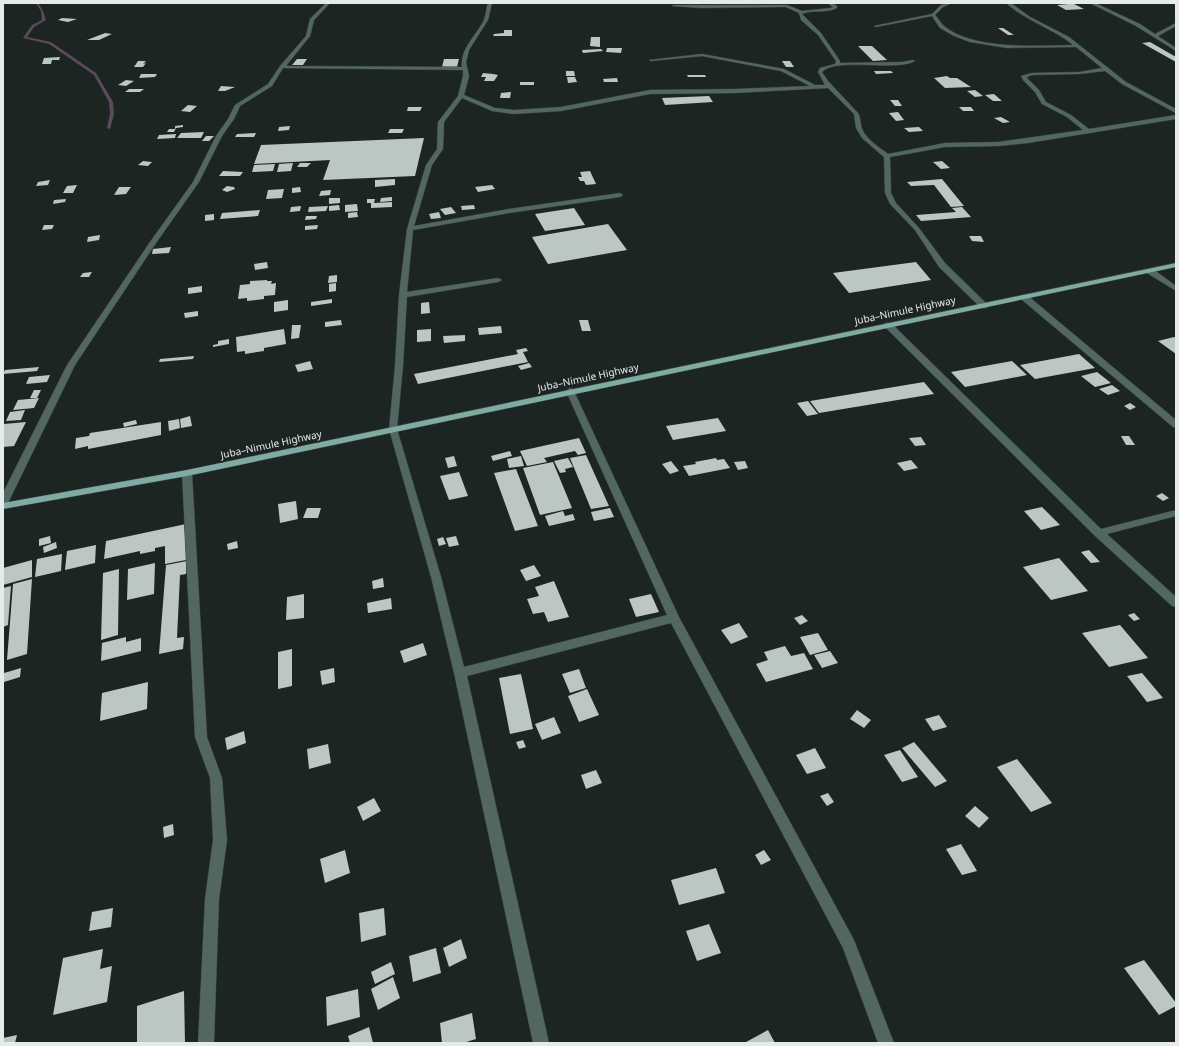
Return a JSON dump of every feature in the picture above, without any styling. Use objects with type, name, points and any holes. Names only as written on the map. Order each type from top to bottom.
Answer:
[{"type":"main road","name":"Juba–Nimule Highway","points":[[3,506],[187,473],[570,391],[1176,266]]},
{"type":"street","points":[[3,503],[71,365],[153,242],[196,182],[238,105],[270,86],[282,67],[308,36],[312,20],[328,3]]},
{"type":"street","points":[[490,3],[486,20],[467,50],[464,62],[466,76],[461,96],[441,122],[440,149],[429,165],[410,229],[403,295],[399,366],[392,429],[436,577],[460,673],[541,1043]]},
{"type":"street","points":[[674,6],[701,8],[786,6],[802,12],[826,11],[836,7],[829,3]]},
{"type":"street","points":[[876,26],[933,15],[942,6],[950,3]]},
{"type":"street","points":[[1008,3],[1028,18],[1067,38],[1131,87],[1176,111]]},
{"type":"street","points":[[1092,3],[1120,15],[1156,35],[1176,50]]},
{"type":"street","points":[[802,12],[800,14],[802,19],[824,38],[828,48],[838,61],[838,65]]},
{"type":"street","points":[[933,15],[941,26],[973,41],[1025,48],[1077,46]]},
{"type":"street","points":[[1156,35],[1176,24]]},
{"type":"street","points":[[651,60],[702,55],[782,70],[807,83],[819,86]]},
{"type":"street","points":[[913,61],[902,63],[827,66],[820,72],[824,80],[855,112],[859,119],[858,126],[862,133],[887,156],[888,193],[893,204],[917,229],[942,265],[984,306]]},
{"type":"street","points":[[282,67],[465,69]]},
{"type":"street","points":[[1087,131],[1069,116],[1044,103],[1037,92],[1024,79],[1024,76],[1032,74],[1078,73],[1106,69]]},
{"type":"street","points":[[461,96],[494,110],[514,112],[560,109],[650,92],[735,91],[830,86]]},
{"type":"street","points":[[887,156],[945,145],[1028,142],[1176,117]]},
{"type":"street","points":[[410,229],[509,211],[620,195]]},
{"type":"street","points":[[1150,271],[1176,288]]},
{"type":"street","points":[[403,295],[498,280]]},
{"type":"street","points":[[1024,297],[1176,425]]},
{"type":"street","points":[[888,325],[1099,533],[1176,603]]},
{"type":"street","points":[[570,391],[674,618],[850,946],[872,1012],[886,1043]]},
{"type":"street","points":[[187,473],[201,737],[216,778],[220,840],[212,899],[206,1043]]},
{"type":"street","points":[[1099,533],[1176,513]]},
{"type":"street","points":[[460,673],[674,618]]},
{"type":"building","points":[[1074,4],[1084,9],[1066,10],[1057,5]]},
{"type":"building","points":[[62,18],[77,19],[68,22],[58,20]]},
{"type":"building","points":[[998,28],[1003,28],[1014,35],[1008,35]]},
{"type":"building","points":[[504,30],[512,30],[512,36],[493,36],[494,34],[504,33]]},
{"type":"building","points":[[105,33],[112,34],[99,40],[87,40]]},
{"type":"building","points":[[591,37],[600,37],[600,47],[590,46]]},
{"type":"building","points":[[1150,42],[1176,57],[1176,62],[1142,43]]},
{"type":"building","points":[[858,46],[872,46],[887,60],[873,61]]},
{"type":"building","points":[[607,48],[622,48],[621,53],[606,52]]},
{"type":"building","points":[[601,49],[603,51],[583,53],[582,50]]},
{"type":"building","points":[[60,57],[59,60],[52,60],[51,64],[42,64],[44,58]]},
{"type":"building","points":[[297,59],[307,59],[303,65],[292,65]]},
{"type":"building","points":[[444,59],[459,59],[457,67],[442,67]]},
{"type":"building","points":[[138,61],[146,61],[143,64],[146,63],[143,67],[134,67]]},
{"type":"building","points":[[782,61],[790,61],[794,67],[786,67]]},
{"type":"building","points":[[566,71],[574,71],[575,76],[566,76]]},
{"type":"building","points":[[874,71],[891,71],[893,73],[876,74]]},
{"type":"building","points":[[483,73],[498,75],[494,81],[484,81],[486,77],[481,77]]},
{"type":"building","points":[[141,74],[157,74],[155,77],[139,78]]},
{"type":"building","points":[[687,75],[705,75],[706,77],[688,77]]},
{"type":"building","points":[[947,76],[950,78],[957,78],[971,87],[945,88],[934,78]]},
{"type":"building","points":[[567,77],[575,77],[577,82],[568,83]]},
{"type":"building","points":[[617,78],[618,82],[604,82],[603,79]]},
{"type":"building","points":[[126,80],[134,81],[126,86],[118,85]]},
{"type":"building","points":[[520,82],[534,82],[534,85],[520,85]]},
{"type":"building","points":[[221,86],[235,87],[225,91],[218,91]]},
{"type":"building","points":[[129,89],[144,89],[140,92],[125,92]]},
{"type":"building","points":[[975,90],[983,96],[975,97],[967,91]]},
{"type":"building","points":[[511,92],[510,98],[500,98],[501,93]]},
{"type":"building","points":[[994,94],[1002,101],[993,101],[985,95]]},
{"type":"building","points":[[709,96],[713,102],[665,105],[662,98]]},
{"type":"building","points":[[890,100],[898,100],[902,106],[895,106]]},
{"type":"building","points":[[188,105],[197,106],[190,112],[181,111]]},
{"type":"building","points":[[408,107],[422,107],[420,111],[407,111]]},
{"type":"building","points":[[959,107],[971,107],[974,111],[963,111]]},
{"type":"building","points":[[898,112],[904,120],[896,121],[889,113]]},
{"type":"building","points":[[1001,117],[1010,122],[1003,123],[994,118]]},
{"type":"building","points":[[183,125],[183,127],[176,128],[174,132],[167,132],[169,129],[175,129],[175,126]]},
{"type":"building","points":[[290,126],[289,130],[278,131],[279,127]]},
{"type":"building","points":[[919,127],[923,131],[909,132],[904,128]]},
{"type":"building","points":[[390,129],[404,129],[402,133],[388,133]]},
{"type":"building","points":[[204,132],[201,138],[177,138],[181,133]]},
{"type":"building","points":[[256,133],[254,137],[235,137],[237,134]]},
{"type":"building","points":[[176,134],[175,138],[157,139],[159,135]]},
{"type":"building","points":[[206,136],[214,136],[209,141],[202,141]]},
{"type":"building","points":[[424,138],[415,176],[323,180],[330,160],[254,164],[261,145]]},
{"type":"building","points":[[143,161],[152,162],[148,166],[138,165]]},
{"type":"building","points":[[942,161],[950,168],[941,169],[933,162]]},
{"type":"building","points":[[293,163],[291,171],[277,172],[279,164]]},
{"type":"building","points":[[300,163],[311,163],[307,167],[297,167]]},
{"type":"building","points":[[275,164],[273,171],[252,172],[254,165]]},
{"type":"building","points":[[223,171],[243,172],[240,176],[219,176]]},
{"type":"building","points":[[590,171],[596,184],[586,185],[584,181],[580,181],[578,177],[582,177],[580,172]]},
{"type":"building","points":[[395,179],[395,185],[375,187],[375,180]]},
{"type":"building","points":[[942,179],[964,206],[951,207],[934,185],[911,186],[907,182]]},
{"type":"building","points":[[50,180],[48,185],[36,186],[38,182]]},
{"type":"building","points":[[77,185],[73,193],[63,193],[67,186]]},
{"type":"building","points":[[492,185],[495,189],[478,192],[475,187]]},
{"type":"building","points":[[227,186],[234,187],[235,189],[227,192],[222,190]]},
{"type":"building","points":[[119,187],[131,187],[126,194],[114,195]]},
{"type":"building","points":[[300,187],[301,192],[292,193],[292,188]]},
{"type":"building","points":[[284,189],[282,198],[266,199],[268,190]]},
{"type":"building","points":[[331,190],[330,195],[319,196],[321,191]]},
{"type":"building","points":[[392,197],[392,201],[380,202],[381,198]]},
{"type":"building","points":[[329,198],[340,198],[340,203],[329,204]]},
{"type":"building","points":[[66,199],[65,202],[53,204],[54,200]]},
{"type":"building","points":[[367,199],[375,199],[374,203],[392,202],[392,207],[371,208],[371,203],[367,203]]},
{"type":"building","points":[[357,204],[358,211],[345,212],[345,205]]},
{"type":"building","points":[[339,205],[340,210],[329,211],[329,206]]},
{"type":"building","points":[[474,205],[475,209],[462,210],[461,206]]},
{"type":"building","points":[[301,206],[300,211],[290,212],[291,207]]},
{"type":"building","points":[[328,206],[326,211],[308,212],[309,207]]},
{"type":"building","points":[[451,207],[456,213],[445,215],[440,209]]},
{"type":"building","points":[[962,207],[971,217],[921,221],[916,215],[956,212],[952,208]]},
{"type":"building","points":[[574,208],[585,225],[545,231],[535,214]]},
{"type":"building","points":[[260,210],[258,216],[220,219],[222,213]]},
{"type":"building","points":[[357,212],[358,217],[348,218],[348,213]]},
{"type":"building","points":[[439,212],[441,218],[431,219],[429,214]]},
{"type":"building","points":[[214,214],[214,220],[205,221],[205,215]]},
{"type":"building","points":[[306,216],[317,216],[316,219],[305,220]]},
{"type":"building","points":[[608,224],[627,250],[548,264],[532,237]]},
{"type":"building","points":[[44,225],[54,225],[52,229],[42,230]]},
{"type":"building","points":[[318,225],[317,229],[305,230],[305,226]]},
{"type":"building","points":[[100,235],[99,240],[87,242],[88,237]]},
{"type":"building","points":[[969,236],[981,236],[984,242],[972,241]]},
{"type":"building","points":[[171,247],[169,253],[152,254],[153,249]]},
{"type":"building","points":[[267,262],[268,268],[255,270],[254,264]]},
{"type":"building","points":[[916,262],[931,280],[849,293],[833,273]]},
{"type":"building","points":[[92,272],[89,277],[80,277],[83,273]]},
{"type":"building","points":[[337,275],[337,282],[328,283],[329,276]]},
{"type":"building","points":[[250,281],[272,281],[271,284],[276,283],[275,295],[264,296],[264,299],[247,301],[247,298],[238,299],[240,285],[250,284]]},
{"type":"building","points":[[336,283],[336,291],[329,292],[329,284]]},
{"type":"building","points":[[202,286],[202,292],[188,294],[188,288]]},
{"type":"building","points":[[332,299],[332,303],[311,306],[311,302]]},
{"type":"building","points":[[288,300],[288,310],[274,312],[274,302]]},
{"type":"building","points":[[429,302],[430,313],[421,314],[421,303]]},
{"type":"building","points":[[198,311],[198,316],[185,318],[184,313]]},
{"type":"building","points":[[341,320],[342,325],[325,327],[325,322]]},
{"type":"building","points":[[579,320],[588,320],[591,331],[582,331]]},
{"type":"building","points":[[292,325],[301,325],[299,338],[291,339]]},
{"type":"building","points":[[501,326],[502,333],[479,335],[478,328]]},
{"type":"building","points":[[284,329],[286,344],[264,348],[264,351],[245,354],[245,351],[237,352],[236,337]]},
{"type":"building","points":[[431,329],[431,341],[417,342],[417,330]]},
{"type":"building","points":[[465,335],[465,341],[444,343],[443,336]]},
{"type":"building","points":[[1174,337],[1176,338],[1176,354],[1158,341]]},
{"type":"building","points":[[229,339],[229,344],[213,347],[213,345],[218,344],[218,341]]},
{"type":"building","points":[[526,348],[528,351],[523,352],[528,362],[418,384],[414,374],[518,354],[516,350]]},
{"type":"building","points":[[1079,354],[1095,368],[1035,379],[1020,365]]},
{"type":"building","points":[[194,356],[193,359],[159,362],[160,359]]},
{"type":"building","points":[[310,361],[313,369],[298,372],[295,365]]},
{"type":"building","points":[[1012,361],[1027,375],[965,387],[951,372]]},
{"type":"building","points":[[529,363],[532,367],[521,370],[518,366]]},
{"type":"building","points":[[39,367],[37,371],[3,374],[5,370]]},
{"type":"building","points":[[1097,372],[1111,383],[1095,387],[1081,376]]},
{"type":"building","points":[[50,375],[47,382],[26,384],[29,377]]},
{"type":"building","points":[[924,382],[934,394],[819,413],[810,401]]},
{"type":"building","points":[[1112,385],[1120,391],[1108,395],[1099,389]]},
{"type":"building","points":[[34,390],[41,390],[37,398],[30,398]]},
{"type":"building","points":[[39,398],[34,408],[13,410],[18,400]]},
{"type":"building","points":[[808,401],[818,414],[807,416],[797,403]]},
{"type":"building","points":[[1130,403],[1136,407],[1130,410],[1124,406]]},
{"type":"building","points":[[25,410],[21,420],[6,421],[10,412]]},
{"type":"building","points":[[190,416],[192,426],[181,428],[180,419]]},
{"type":"building","points":[[718,418],[726,431],[673,440],[666,426]]},
{"type":"building","points":[[179,419],[180,428],[169,431],[168,421]]},
{"type":"building","points":[[136,420],[137,424],[124,427],[123,423]]},
{"type":"building","points":[[26,422],[14,446],[3,447],[4,424]]},
{"type":"building","points":[[161,422],[161,435],[88,449],[88,446],[75,449],[76,438],[89,436],[90,433]]},
{"type":"building","points":[[1121,436],[1129,436],[1135,445],[1126,445]]},
{"type":"building","points":[[921,437],[926,445],[915,446],[909,438]]},
{"type":"building","points":[[579,438],[586,453],[578,455],[575,451],[544,458],[547,462],[527,466],[520,451]]},
{"type":"building","points":[[510,451],[512,456],[493,461],[491,456]]},
{"type":"building","points":[[586,455],[609,506],[591,509],[570,458]]},
{"type":"building","points":[[454,456],[457,466],[448,468],[445,458]]},
{"type":"building","points":[[521,456],[524,466],[509,468],[507,459]]},
{"type":"building","points":[[568,458],[573,467],[565,469],[566,472],[560,473],[554,461]]},
{"type":"building","points":[[716,458],[717,460],[724,459],[730,468],[689,476],[683,466],[696,464],[695,462]]},
{"type":"building","points":[[911,460],[918,468],[904,471],[897,463]]},
{"type":"building","points":[[671,461],[679,471],[670,474],[662,464]]},
{"type":"building","points":[[745,461],[748,468],[738,470],[734,462]]},
{"type":"building","points":[[553,462],[572,508],[540,515],[523,468]]},
{"type":"building","points":[[516,469],[538,526],[515,531],[494,473]]},
{"type":"building","points":[[459,472],[468,496],[449,500],[440,476]]},
{"type":"building","points":[[1162,493],[1169,498],[1163,501],[1156,496]]},
{"type":"building","points":[[296,501],[298,519],[280,523],[278,504]]},
{"type":"building","points":[[1042,507],[1060,525],[1041,530],[1024,511]]},
{"type":"building","points":[[307,508],[321,508],[318,518],[303,518]]},
{"type":"building","points":[[610,508],[614,517],[594,521],[591,512]]},
{"type":"building","points":[[563,511],[565,516],[573,514],[575,520],[549,526],[545,516]]},
{"type":"building","points":[[186,524],[186,560],[165,564],[165,546],[155,548],[155,551],[140,554],[140,551],[104,559],[106,541]]},
{"type":"building","points":[[50,536],[51,543],[39,546],[39,539]]},
{"type":"building","points":[[456,536],[459,545],[449,547],[446,538]]},
{"type":"building","points":[[443,537],[446,544],[439,546],[437,539]]},
{"type":"building","points":[[237,541],[238,548],[228,550],[227,544]]},
{"type":"building","points":[[56,542],[57,548],[44,553],[43,547]]},
{"type":"building","points":[[96,545],[95,563],[65,570],[67,551]]},
{"type":"building","points":[[1089,550],[1100,562],[1091,563],[1081,552]]},
{"type":"building","points":[[62,554],[61,571],[35,577],[37,559]]},
{"type":"building","points":[[1059,558],[1088,591],[1051,600],[1023,567]]},
{"type":"building","points":[[32,560],[32,577],[3,585],[3,568]]},
{"type":"building","points":[[187,561],[186,574],[180,575],[177,638],[184,637],[183,649],[159,654],[166,565]]},
{"type":"building","points":[[155,563],[154,594],[127,600],[128,569]]},
{"type":"building","points":[[534,565],[541,576],[526,581],[520,570]]},
{"type":"building","points":[[119,569],[118,635],[101,640],[103,573]]},
{"type":"building","points":[[383,578],[384,587],[373,589],[372,581]]},
{"type":"building","points":[[32,579],[27,654],[7,660],[13,584]]},
{"type":"building","points":[[554,581],[569,617],[548,622],[544,612],[533,614],[527,599],[539,596],[535,587]]},
{"type":"building","points":[[11,586],[8,625],[3,627],[3,588]]},
{"type":"building","points":[[304,594],[304,618],[286,620],[287,597]]},
{"type":"building","points":[[651,594],[659,612],[636,617],[629,599]]},
{"type":"building","points":[[391,598],[392,609],[368,613],[367,603]]},
{"type":"building","points":[[1134,613],[1140,619],[1134,621],[1128,615]]},
{"type":"building","points":[[802,615],[808,621],[800,625],[794,618]]},
{"type":"building","points":[[739,623],[748,637],[731,644],[721,630]]},
{"type":"building","points":[[1120,625],[1148,658],[1109,667],[1082,633]]},
{"type":"building","points":[[818,633],[828,650],[810,655],[800,637]]},
{"type":"building","points":[[126,637],[126,642],[141,638],[141,651],[101,661],[102,643]]},
{"type":"building","points":[[423,643],[427,655],[404,663],[400,651]]},
{"type":"building","points":[[785,646],[791,656],[804,653],[813,669],[766,682],[756,664],[768,660],[764,652]]},
{"type":"building","points":[[292,649],[292,686],[278,689],[278,652]]},
{"type":"building","points":[[830,651],[838,663],[822,668],[814,655]]},
{"type":"building","points":[[21,668],[20,677],[4,682],[4,673]]},
{"type":"building","points":[[334,668],[335,682],[322,685],[320,671]]},
{"type":"building","points":[[579,669],[586,688],[570,693],[562,674]]},
{"type":"building","points":[[1142,673],[1163,698],[1147,702],[1127,676]]},
{"type":"building","points":[[521,674],[533,729],[510,734],[499,678]]},
{"type":"building","points":[[148,682],[147,709],[100,721],[102,693]]},
{"type":"building","points":[[587,689],[599,715],[579,722],[568,696]]},
{"type":"building","points":[[857,710],[871,720],[864,728],[850,719]]},
{"type":"building","points":[[939,715],[947,727],[933,731],[925,719]]},
{"type":"building","points":[[554,717],[561,733],[542,740],[535,724]]},
{"type":"building","points":[[244,731],[246,743],[227,750],[225,738]]},
{"type":"building","points":[[523,740],[526,747],[519,749],[516,742]]},
{"type":"building","points":[[914,742],[947,781],[935,787],[902,748]]},
{"type":"building","points":[[328,744],[331,763],[309,769],[307,749]]},
{"type":"building","points":[[815,748],[826,768],[807,774],[796,755]]},
{"type":"building","points":[[900,750],[918,777],[902,782],[884,755]]},
{"type":"building","points":[[1017,759],[1052,803],[1031,812],[997,767]]},
{"type":"building","points":[[596,770],[602,783],[586,789],[581,775]]},
{"type":"building","points":[[828,793],[834,802],[827,806],[820,796]]},
{"type":"building","points":[[374,798],[381,811],[363,821],[357,807]]},
{"type":"building","points":[[975,806],[989,818],[979,828],[965,816]]},
{"type":"building","points":[[173,824],[174,835],[164,838],[163,827]]},
{"type":"building","points":[[961,844],[977,871],[962,875],[946,849]]},
{"type":"building","points":[[345,850],[350,873],[325,883],[320,859]]},
{"type":"building","points":[[764,850],[771,860],[761,865],[755,855]]},
{"type":"building","points":[[716,868],[725,893],[679,905],[671,880]]},
{"type":"building","points":[[113,908],[111,927],[89,931],[92,912]]},
{"type":"building","points":[[384,908],[386,935],[361,942],[359,913]]},
{"type":"building","points":[[709,924],[721,953],[697,961],[686,931]]},
{"type":"building","points":[[461,939],[467,958],[449,967],[443,948]]},
{"type":"building","points":[[436,948],[441,973],[413,982],[409,956]]},
{"type":"building","points":[[103,949],[100,969],[112,966],[107,1002],[53,1015],[63,958]]},
{"type":"building","points":[[1144,960],[1176,1003],[1176,1006],[1159,1015],[1124,968]]},
{"type":"building","points":[[391,962],[395,974],[375,984],[371,972]]},
{"type":"building","points":[[393,977],[400,998],[378,1010],[371,989]]},
{"type":"building","points":[[358,989],[360,1017],[327,1026],[326,997]]},
{"type":"building","points":[[184,991],[185,1043],[137,1043],[137,1006]]},
{"type":"building","points":[[472,1013],[476,1039],[463,1043],[442,1043],[440,1023]]},
{"type":"building","points":[[369,1027],[373,1043],[350,1043],[348,1036]]},
{"type":"building","points":[[768,1030],[775,1043],[746,1043],[746,1042]]},
{"type":"building","points":[[17,1035],[15,1043],[3,1043],[3,1038]]},
{"type":"waterway","points":[[37,3],[42,11],[44,20],[33,26],[25,38],[50,43],[95,74],[111,102],[112,114],[109,128]]}]
